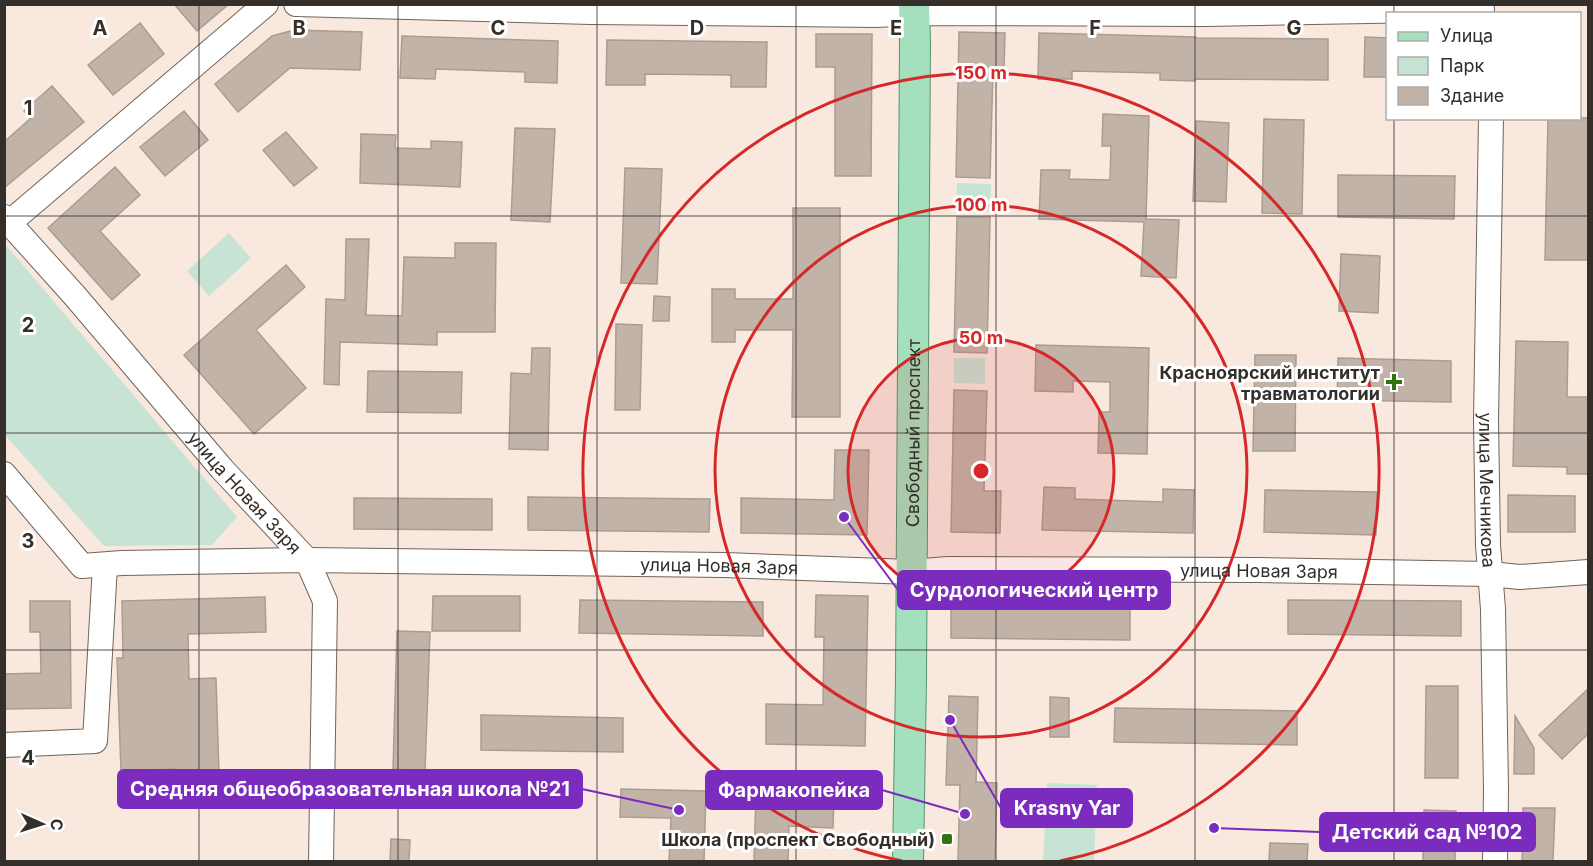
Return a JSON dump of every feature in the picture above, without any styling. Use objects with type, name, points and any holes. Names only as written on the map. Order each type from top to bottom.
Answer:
[{"type":"main road","name":"Свободный проспект","points":[[908,861],[914,9]]},
{"type":"street","points":[[7,220],[266,4]]},
{"type":"street","points":[[296,4],[591,12],[876,15],[914,9],[1205,14],[1482,9]]},
{"type":"street","name":"улица Мечникова","points":[[1491,120],[1486,410],[1488,545],[1493,609],[1495,861]]},
{"type":"street","name":"улица Новая Заря","points":[[7,220],[222,469],[307,560],[725,566],[911,572],[948,569],[1259,570],[1490,574],[1520,577],[1588,572]]},
{"type":"street","points":[[4,474],[82,566],[307,560],[325,601],[321,861]]},
{"type":"street","points":[[4,745],[95,741],[105,565]]},
{"type":"green space","points":[[957,183],[991,184],[990,212],[956,211]]},
{"type":"green space","points":[[229,233],[251,258],[209,296],[187,271]]},
{"type":"green space","points":[[5,244],[237,517],[212,545],[104,546],[5,435]]},
{"type":"green space","points":[[954,358],[985,358],[985,384],[954,383]]},
{"type":"green space","points":[[1047,783],[1097,785],[1094,861],[1043,861]]},
{"type":"building","points":[[174,4],[229,4],[197,31]]},
{"type":"building","points":[[140,23],[164,54],[113,95],[88,65]]},
{"type":"building","points":[[294,30],[362,32],[360,70],[290,68],[238,112],[215,84],[272,36]]},
{"type":"building","points":[[959,32],[1005,33],[1004,70],[993,70],[990,178],[956,177]]},
{"type":"building","points":[[1039,33],[1328,39],[1328,80],[1160,80],[1160,73],[1072,71],[1072,79],[1038,79]]},
{"type":"building","points":[[816,34],[872,34],[871,176],[835,176],[835,67],[816,67]]},
{"type":"building","points":[[402,36],[558,41],[557,83],[525,82],[525,72],[436,69],[435,79],[400,78]]},
{"type":"building","points":[[1365,37],[1386,38],[1386,77],[1364,77]]},
{"type":"building","points":[[607,40],[767,42],[766,87],[731,87],[731,75],[645,74],[645,85],[606,85]]},
{"type":"building","points":[[52,86],[84,122],[4,188],[4,142],[31,118],[24,111]]},
{"type":"building","points":[[184,111],[208,140],[165,176],[140,147]]},
{"type":"building","points":[[1103,114],[1149,116],[1146,219],[1179,220],[1176,278],[1141,276],[1144,222],[1039,219],[1041,170],[1070,170],[1069,179],[1110,180],[1111,146],[1102,146]]},
{"type":"building","points":[[1588,118],[1588,260],[1545,260],[1548,120]]},
{"type":"building","points":[[1264,119],[1304,120],[1302,214],[1262,213]]},
{"type":"building","points":[[1196,121],[1229,123],[1226,202],[1193,201]]},
{"type":"building","points":[[515,128],[555,129],[550,222],[511,220]]},
{"type":"building","points":[[286,132],[317,168],[294,186],[263,150]]},
{"type":"building","points":[[361,134],[396,135],[395,148],[431,149],[431,141],[462,142],[460,187],[360,183]]},
{"type":"building","points":[[115,167],[140,195],[100,231],[140,275],[112,300],[48,228]]},
{"type":"building","points":[[625,168],[662,169],[657,284],[621,283]]},
{"type":"building","points":[[1338,175],[1455,176],[1454,219],[1338,217]]},
{"type":"building","points":[[793,208],[840,208],[840,417],[792,417],[793,330],[735,330],[735,342],[712,342],[712,289],[735,289],[735,299],[793,299]]},
{"type":"building","points":[[957,217],[990,217],[987,353],[954,352]]},
{"type":"building","points":[[346,239],[369,239],[366,315],[402,316],[404,257],[455,258],[455,243],[496,243],[495,332],[437,332],[437,345],[340,342],[339,385],[324,384],[326,299],[345,300]]},
{"type":"building","points":[[1341,254],[1380,256],[1378,313],[1339,311]]},
{"type":"building","points":[[286,265],[305,287],[256,330],[306,388],[254,434],[184,355]]},
{"type":"building","points":[[654,296],[670,297],[669,321],[653,321]]},
{"type":"building","points":[[616,324],[642,325],[640,410],[615,410]]},
{"type":"building","points":[[1516,341],[1568,342],[1567,397],[1588,397],[1588,474],[1567,474],[1567,467],[1513,466]]},
{"type":"building","points":[[1036,345],[1149,348],[1147,454],[1098,453],[1099,412],[1110,412],[1110,382],[1073,381],[1073,392],[1035,391]]},
{"type":"building","points":[[532,348],[550,348],[548,450],[509,449],[511,373],[531,374]]},
{"type":"building","points":[[1255,355],[1296,355],[1295,451],[1253,451]]},
{"type":"building","points":[[1338,358],[1451,361],[1451,402],[1337,400]]},
{"type":"building","points":[[368,371],[462,372],[461,413],[367,412]]},
{"type":"building","points":[[954,390],[987,391],[984,491],[1001,491],[1000,533],[951,532]]},
{"type":"building","points":[[835,450],[869,450],[867,535],[741,533],[741,498],[834,500]]},
{"type":"building","points":[[1044,487],[1075,488],[1075,499],[1163,502],[1163,489],[1194,490],[1193,533],[1042,530]]},
{"type":"building","points":[[1265,490],[1377,492],[1376,535],[1264,532]]},
{"type":"building","points":[[1508,495],[1575,496],[1575,532],[1508,532]]},
{"type":"building","points":[[528,497],[710,499],[709,532],[528,530]]},
{"type":"building","points":[[354,498],[492,499],[492,530],[354,529]]},
{"type":"building","points":[[816,595],[868,596],[865,746],[766,744],[766,704],[823,705],[824,637],[815,637]]},
{"type":"building","points":[[433,596],[520,596],[520,631],[432,631]]},
{"type":"building","points":[[265,597],[266,632],[188,634],[189,679],[216,678],[220,806],[176,807],[175,769],[121,771],[117,658],[123,658],[122,601]]},
{"type":"building","points":[[580,600],[763,602],[763,636],[579,633]]},
{"type":"building","points":[[1288,600],[1461,601],[1461,636],[1288,634]]},
{"type":"building","points":[[30,601],[70,601],[71,708],[4,709],[4,674],[41,673],[40,632],[30,632]]},
{"type":"building","points":[[951,603],[1130,605],[1130,640],[951,638]]},
{"type":"building","points":[[397,631],[430,632],[425,771],[393,769]]},
{"type":"building","points":[[1426,686],[1458,686],[1458,778],[1425,778]]},
{"type":"building","points":[[1588,689],[1588,734],[1562,759],[1539,735]]},
{"type":"building","points":[[949,696],[978,697],[976,782],[997,783],[995,861],[958,861],[960,785],[946,785]]},
{"type":"building","points":[[1050,697],[1069,698],[1069,737],[1050,737]]},
{"type":"building","points":[[1115,708],[1297,711],[1297,745],[1114,742]]},
{"type":"building","points":[[481,715],[623,718],[623,752],[481,750]]},
{"type":"building","points":[[1515,716],[1534,748],[1534,774],[1514,774]]},
{"type":"building","points":[[621,789],[706,791],[704,861],[669,861],[671,818],[620,817]]},
{"type":"building","points":[[756,793],[834,795],[833,828],[789,826],[788,861],[754,861]]},
{"type":"building","points":[[1523,808],[1555,808],[1553,861],[1522,861]]},
{"type":"building","points":[[1424,810],[1456,811],[1455,861],[1423,861]]},
{"type":"building","points":[[391,839],[410,840],[409,861],[390,861]]},
{"type":"building","points":[[1270,843],[1308,844],[1307,861],[1269,861]]},
{"type":"place","name":"Красноярский институт травматологии","points":[[1394,382]]},
{"type":"place","name":"Сурдологический центр","points":[[844,517]]},
{"type":"place","name":"Krasny Yar","points":[[950,720]]},
{"type":"place","name":"Средняя общеобразовательная школа №21","points":[[679,810]]},
{"type":"place","name":"Фармакопейка","points":[[965,814]]},
{"type":"place","name":"Детский сад №102","points":[[1214,828]]},
{"type":"place","name":"Школа (проспект Свободный)","points":[[947,839]]}]
